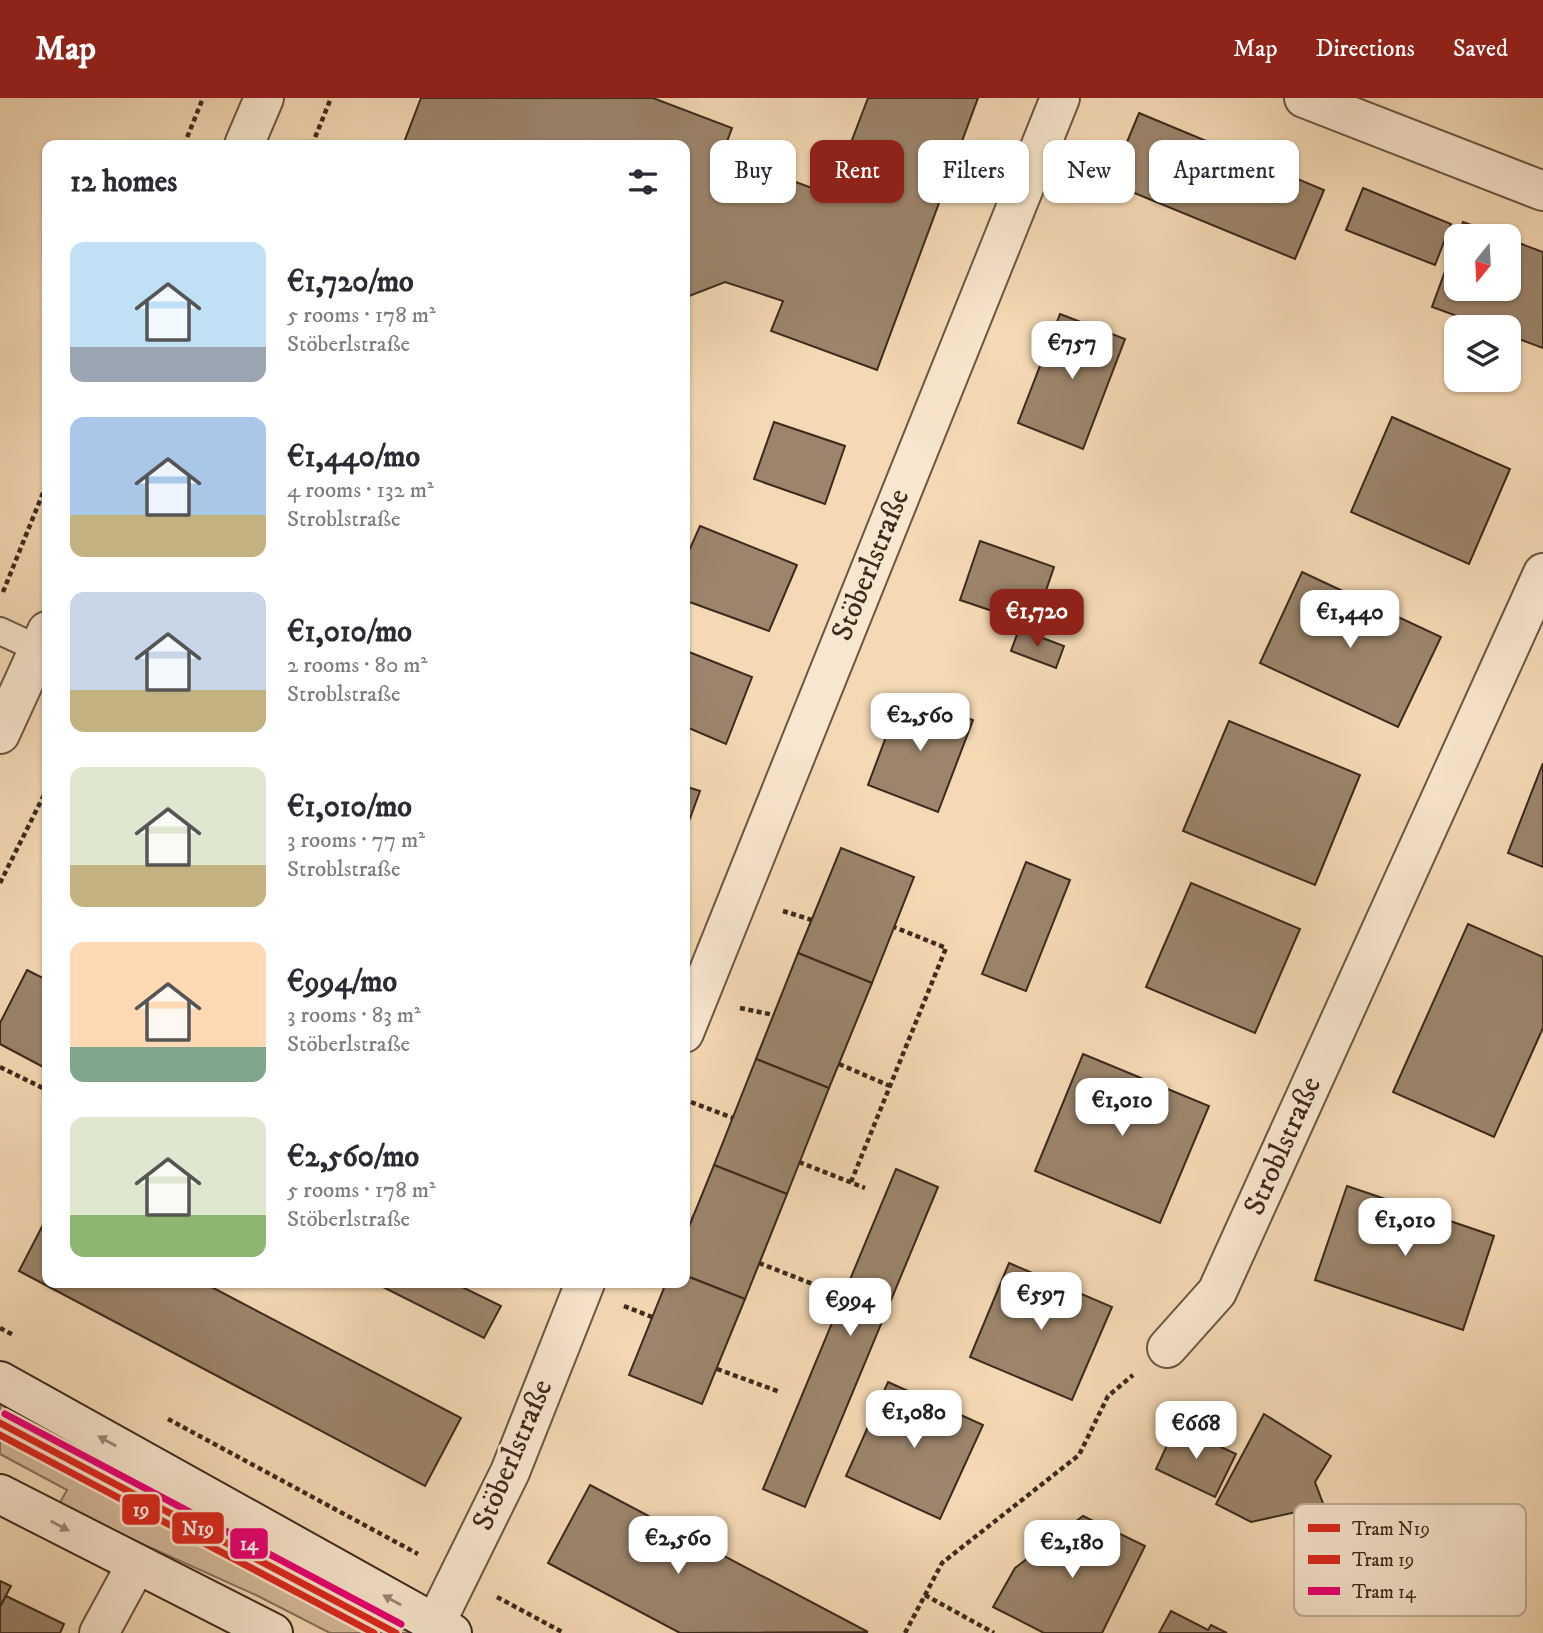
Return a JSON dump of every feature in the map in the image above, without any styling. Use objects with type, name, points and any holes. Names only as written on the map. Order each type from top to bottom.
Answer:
[{"type":"street","points":[[246,140],[264,98]]},
{"type":"street","name":"Stöberlstraße","points":[[690,1018],[1060,98]]},
{"type":"street","points":[[1304,98],[1543,191]]},
{"type":"street","name":"Stroblstraße","points":[[1167,1348],[1217,1292],[1543,573]]},
{"type":"street","points":[[0,734],[42,642]]},
{"type":"street","name":"Stöberlstraße","points":[[443,1629],[459,1576],[510,1472],[583,1288]]},
{"type":"street","points":[[0,1381],[443,1629]]},
{"type":"street","points":[[0,1494],[273,1633]]},
{"type":"street","points":[[99,1633],[136,1565]]},
{"type":"lane","points":[[0,631],[42,640]]},
{"type":"path","points":[[186,140],[203,98]]},
{"type":"path","points":[[314,140],[331,98]]},
{"type":"path","points":[[0,599],[42,494]]},
{"type":"path","points":[[0,883],[42,799]]},
{"type":"path","points":[[780,910],[812,920]]},
{"type":"path","points":[[851,1182],[946,948],[894,927]]},
{"type":"path","points":[[730,1006],[774,1015]]},
{"type":"path","points":[[839,1064],[890,1086]]},
{"type":"path","points":[[0,1067],[42,1088]]},
{"type":"path","points":[[691,1102],[733,1118]]},
{"type":"path","points":[[800,1162],[864,1188]]},
{"type":"path","points":[[759,1263],[823,1288]]},
{"type":"path","points":[[622,1305],[652,1317]]},
{"type":"path","points":[[0,1328],[24,1341]]},
{"type":"path","points":[[905,1633],[942,1563],[1079,1455],[1108,1396],[1167,1348]]},
{"type":"path","points":[[717,1369],[780,1392]]},
{"type":"path","points":[[158,1413],[564,1633]]},
{"type":"path","points":[[925,1595],[993,1633]]},
{"type":"shaded area","points":[[0,1403],[73,1442],[166,1498],[422,1633],[330,1633],[256,1595],[58,1506],[67,1490],[0,1454]]},
{"type":"building","points":[[421,98],[653,98],[732,128],[728,140],[710,140],[710,203],[796,203],[796,182],[810,187],[810,203],[904,203],[904,140],[852,140],[868,98],[978,98],[962,140],[918,140],[918,203],[939,203],[877,370],[771,331],[783,301],[725,282],[690,296],[690,140],[405,140]]},
{"type":"building","points":[[1139,113],[1204,140],[1149,140],[1149,199],[1135,193],[1135,140],[1128,140]]},
{"type":"building","points":[[1299,180],[1324,190],[1295,259],[1159,203],[1299,203]]},
{"type":"building","points":[[1363,188],[1451,224],[1444,224],[1444,242],[1435,265],[1346,230]]},
{"type":"building","points":[[1521,244],[1543,252],[1543,348],[1521,340],[1521,315],[1454,315],[1432,307],[1444,274],[1444,301],[1521,301]]},
{"type":"building","points":[[1060,314],[1125,339],[1083,449],[1018,423]]},
{"type":"building","points":[[1392,417],[1510,469],[1469,564],[1351,512]]},
{"type":"building","points":[[774,422],[845,446],[825,504],[754,479]]},
{"type":"building","points":[[700,526],[797,565],[769,631],[690,602],[690,548]]},
{"type":"building","points":[[980,541],[1054,567],[1034,625],[960,600]]},
{"type":"building","points":[[1302,572],[1441,637],[1398,727],[1260,663]]},
{"type":"building","points":[[1019,629],[1064,646],[1056,668],[1011,651]]},
{"type":"building","points":[[690,652],[752,677],[726,744],[690,729]]},
{"type":"building","points":[[902,694],[973,720],[938,812],[868,785]]},
{"type":"building","points":[[1229,721],[1360,775],[1315,885],[1183,831]]},
{"type":"building","points":[[1543,763],[1543,867],[1508,853]]},
{"type":"building","points":[[690,788],[700,791],[690,818]]},
{"type":"building","points":[[841,848],[914,877],[872,983],[798,953]]},
{"type":"building","points":[[1026,862],[1070,880],[1026,991],[982,974]]},
{"type":"building","points":[[1191,883],[1300,929],[1255,1033],[1146,987]]},
{"type":"building","points":[[1468,924],[1543,957],[1543,1028],[1494,1137],[1393,1092]]},
{"type":"building","points":[[798,953],[872,983],[829,1088],[756,1059]]},
{"type":"building","points":[[27,970],[42,978],[42,1066],[0,1044],[0,1023]]},
{"type":"building","points":[[1083,1054],[1209,1106],[1160,1223],[1035,1171]]},
{"type":"building","points":[[756,1059],[829,1088],[787,1194],[714,1165]]},
{"type":"building","points":[[714,1165],[787,1194],[745,1299],[690,1277],[690,1224]]},
{"type":"building","points":[[896,1169],[938,1187],[805,1507],[763,1489]]},
{"type":"building","points":[[1347,1186],[1494,1236],[1463,1330],[1315,1280]]},
{"type":"building","points":[[42,1227],[42,1283],[19,1271]]},
{"type":"building","points":[[1009,1263],[1112,1307],[1072,1400],[970,1357]]},
{"type":"building","points":[[690,1277],[745,1299],[702,1404],[629,1375],[664,1288],[690,1288]]},
{"type":"building","points":[[51,1288],[214,1288],[461,1418],[425,1486]]},
{"type":"building","points":[[385,1288],[464,1288],[501,1306],[484,1338]]},
{"type":"building","points":[[888,1382],[983,1425],[940,1519],[846,1476]]},
{"type":"building","points":[[1264,1414],[1331,1456],[1315,1482],[1323,1504],[1294,1504],[1294,1513],[1251,1522],[1216,1504]]},
{"type":"building","points":[[1176,1426],[1236,1454],[1215,1497],[1156,1469]]},
{"type":"building","points":[[590,1485],[868,1632],[680,1633],[548,1563]]},
{"type":"building","points":[[1083,1516],[1145,1546],[1102,1633],[1044,1633],[993,1607],[1015,1568]]},
{"type":"building","points":[[0,1581],[11,1586],[0,1607]]},
{"type":"building","points":[[6,1596],[64,1624],[60,1633],[0,1633],[0,1607]]},
{"type":"building","points":[[1171,1611],[1208,1630],[1211,1625],[1227,1633],[1159,1633]]},
{"type":"tram line","name":"14","points":[[5,1414],[401,1624]]},
{"type":"tram line","name":"N19","points":[[0,1423],[396,1633]]},
{"type":"tram line","name":"19","points":[[0,1435],[374,1633]]}]
